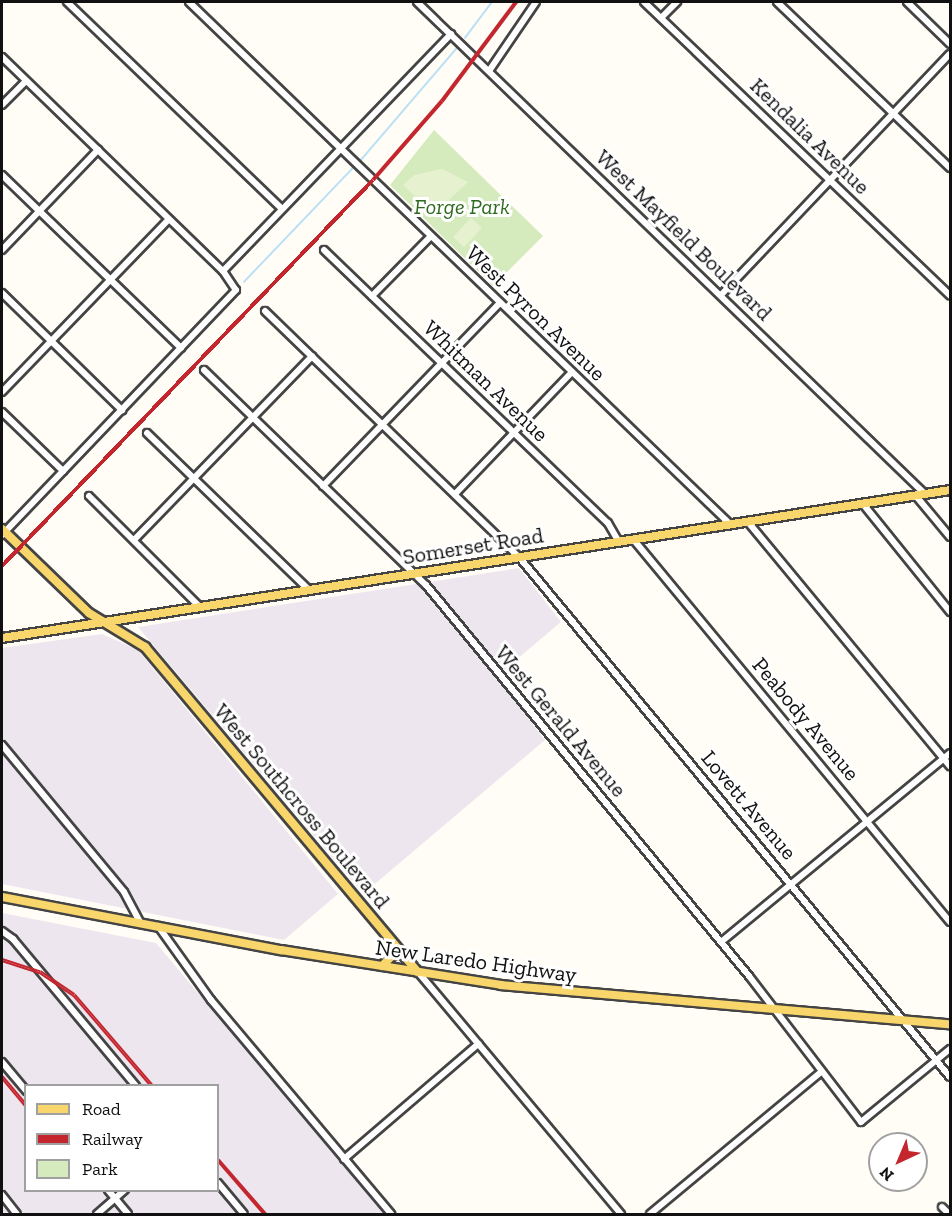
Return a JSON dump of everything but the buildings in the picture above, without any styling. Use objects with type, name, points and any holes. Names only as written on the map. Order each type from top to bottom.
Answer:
[{"type":"main road","name":"Somerset Road","points":[[2,638],[951,490]]},
{"type":"main road","name":"West Southcross Boulevard","points":[[2,532],[74,601],[103,622],[137,640],[152,654],[418,972]]},
{"type":"main road","name":"New Laredo Highway","points":[[2,897],[418,972],[576,993],[951,1024]]},
{"type":"main road","points":[[382,966],[393,955],[387,935]]},
{"type":"street","points":[[67,2],[282,209]]},
{"type":"street","name":"West Pyron Avenue","points":[[189,2],[730,524]]},
{"type":"street","name":"West Mayfield Boulevard","points":[[417,2],[925,494]]},
{"type":"street","points":[[489,71],[536,2]]},
{"type":"street","name":"Kendalia Avenue","points":[[644,2],[951,296]]},
{"type":"street","points":[[661,18],[676,2]]},
{"type":"street","points":[[777,2],[951,168]]},
{"type":"street","points":[[907,2],[951,44]]},
{"type":"street","points":[[223,271],[451,34]]},
{"type":"street","points":[[721,295],[951,54]]},
{"type":"street","points":[[2,57],[223,271],[236,290],[2,532]]},
{"type":"street","points":[[2,105],[26,81]]},
{"type":"street","points":[[2,250],[98,150]]},
{"type":"street","points":[[2,175],[182,348]]},
{"type":"street","points":[[2,392],[169,219]]},
{"type":"street","points":[[372,296],[431,236]]},
{"type":"street","name":"Whitman Avenue","points":[[324,250],[612,528],[619,542]]},
{"type":"street","points":[[2,293],[122,410]]},
{"type":"street","points":[[323,486],[500,303]]},
{"type":"street","name":"Lovett Avenue","points":[[265,311],[519,557],[951,1077]]},
{"type":"street","points":[[134,540],[312,356]]},
{"type":"street","name":"West Gerald Avenue","points":[[204,370],[414,573],[721,942],[861,1122],[937,1061]]},
{"type":"street","points":[[454,494],[572,372]]},
{"type":"street","points":[[2,411],[63,471]]},
{"type":"street","points":[[147,433],[309,590]]},
{"type":"street","points":[[916,495],[951,537]]},
{"type":"street","points":[[89,496],[200,607]]},
{"type":"street","points":[[863,504],[951,612]]},
{"type":"street","points":[[748,522],[951,766]]},
{"type":"street","name":"Peabody Avenue","points":[[633,539],[951,922]]},
{"type":"street","points":[[2,745],[124,892],[140,922]]},
{"type":"street","points":[[721,942],[951,753]]},
{"type":"street","points":[[158,926],[211,1000],[391,1215]]},
{"type":"street","points":[[2,931],[13,939],[134,1084]]},
{"type":"street","name":"West Southcross Boulevard","points":[[418,972],[621,1215]]},
{"type":"street","points":[[344,1159],[478,1044]]},
{"type":"street","points":[[937,1061],[951,1049]]},
{"type":"street","points":[[2,1062],[24,1089]]},
{"type":"street","points":[[650,1215],[821,1072]]},
{"type":"street","points":[[219,1184],[244,1215]]},
{"type":"street","points":[[109,1192],[128,1215]]},
{"type":"street","points":[[97,1215],[125,1192]]},
{"type":"street","points":[[2,1195],[17,1215]]},
{"type":"street","points":[[942,1207],[949,1215]]},
{"type":"shaded area","points":[[519,568],[561,622],[496,677],[545,740],[363,894],[138,627]]},
{"type":"shaded area","points":[[102,634],[138,650],[338,894],[284,940],[2,884],[2,648]]},
{"type":"shaded area","points":[[2,913],[156,943],[384,1214],[2,1214]]},
{"type":"green space","name":"Forge Park","points":[[434,130],[543,236],[493,286],[390,185]]},
{"type":"green space","points":[[442,169],[468,182],[434,214],[403,185],[414,175]]},
{"type":"green space","points":[[471,218],[482,228],[464,247],[453,237]]},
{"type":"waterway","points":[[465,38],[492,2]]},
{"type":"waterway","points":[[361,160],[456,49]]},
{"type":"waterway","points":[[244,282],[353,168]]},
{"type":"railway","points":[[2,566],[373,180],[442,101],[516,2]]},
{"type":"railway","points":[[2,960],[40,972],[74,995],[150,1084]]},
{"type":"railway","points":[[2,1077],[24,1104]]},
{"type":"railway","points":[[219,1161],[265,1214]]}]
